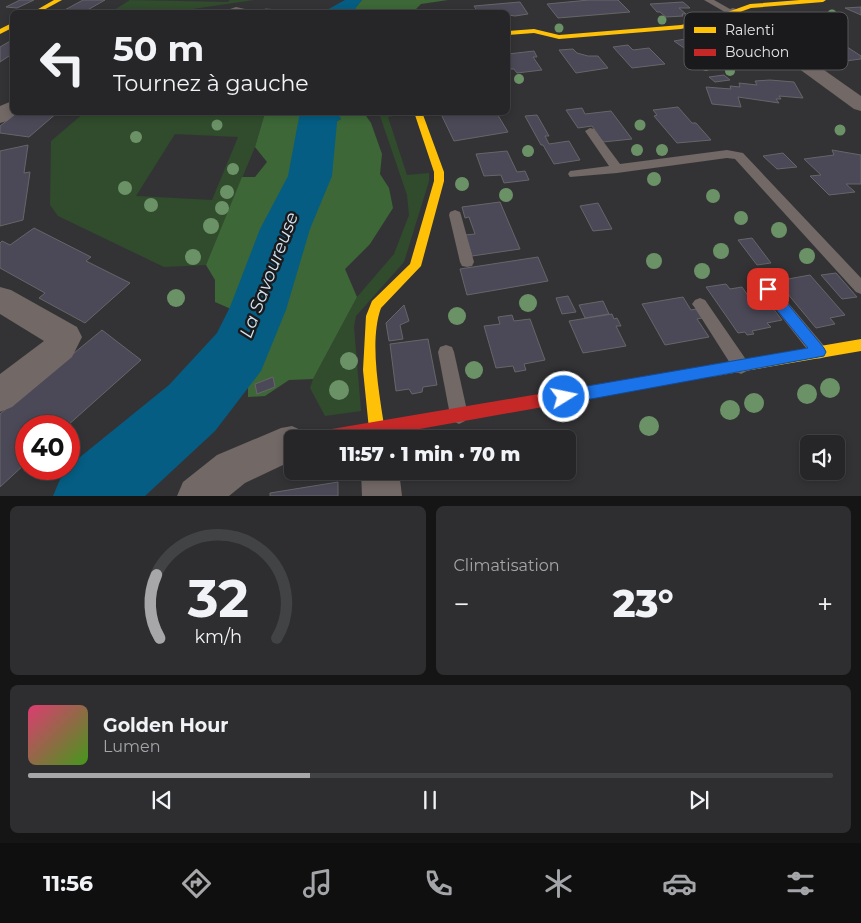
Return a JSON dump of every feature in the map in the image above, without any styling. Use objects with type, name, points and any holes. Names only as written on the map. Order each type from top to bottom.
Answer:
[{"type":"street","points":[[40,10],[59,0]]},
{"type":"street","points":[[735,12],[750,6],[821,0]]},
{"type":"street","points":[[510,33],[534,31],[560,37],[684,26]]},
{"type":"street","points":[[811,70],[861,106]]},
{"type":"street","points":[[377,430],[370,335],[371,313],[376,305],[415,266],[439,181],[439,172],[419,115]]},
{"type":"street","points":[[0,299],[66,338],[61,347],[0,395]]},
{"type":"street","points":[[394,430],[459,415],[861,345]]},
{"type":"street","points":[[197,496],[231,469],[284,446]]},
{"type":"street","points":[[381,480],[382,496]]},
{"type":"lane","points":[[708,0],[731,12]]},
{"type":"lane","points":[[590,131],[617,169]]},
{"type":"lane","points":[[574,174],[727,154],[739,156],[861,288]]},
{"type":"lane","points":[[431,213],[458,214],[467,262]]},
{"type":"lane","points":[[768,289],[819,352]]},
{"type":"lane","points":[[700,304],[741,366]]},
{"type":"lane","points":[[446,352],[459,415]]},
{"type":"green space","points":[[130,0],[228,2],[230,0],[254,0],[186,10],[114,10]]},
{"type":"green space","points":[[362,0],[448,0],[421,4],[415,10],[356,10],[356,7]]},
{"type":"green space","points":[[82,115],[264,115],[255,147],[206,265],[164,267],[58,216],[50,205],[51,141]],"holes":[[[175,134],[238,137],[212,200],[136,196]]]},
{"type":"green space","points":[[264,115],[313,115],[307,141],[309,152],[300,168],[291,196],[308,200],[318,147],[329,125],[341,119],[338,115],[365,115],[371,123],[382,154],[380,174],[389,188],[393,208],[370,244],[345,269],[357,297],[313,379],[289,380],[265,396],[248,397],[248,376],[229,349],[221,346],[240,313],[215,302],[215,280],[206,265],[242,177],[255,177],[267,162],[255,147]]},
{"type":"green space","points":[[380,115],[398,115],[388,117],[407,175],[429,173],[429,181],[404,262],[356,316],[354,327],[361,411],[325,416],[310,388],[313,379],[357,297],[394,254],[409,215],[407,195]]},
{"type":"water","points":[[345,0],[362,0],[356,7],[356,10],[327,10]]},
{"type":"water","points":[[313,115],[338,115],[341,119],[329,125],[318,147],[308,200],[293,225],[278,221],[276,207],[291,196],[300,174],[300,164],[309,152],[307,141]]},
{"type":"water","points":[[221,346],[229,349],[248,376],[230,411],[194,446],[137,495],[60,495],[76,480],[80,480],[80,476]]},
{"type":"building","points":[[20,0],[34,0],[17,8],[6,7]]},
{"type":"building","points":[[83,0],[105,0],[88,10],[65,10]]},
{"type":"building","points":[[589,0],[618,0],[630,12],[558,18],[547,4]]},
{"type":"building","points":[[520,2],[528,14],[510,15],[510,10],[477,10],[474,6]]},
{"type":"building","points":[[683,2],[690,8],[679,8],[684,12],[683,16],[666,17],[657,12],[650,4]]},
{"type":"building","points":[[861,7],[861,15],[845,8]]},
{"type":"building","points":[[684,39],[684,48],[674,41]]},
{"type":"building","points":[[10,41],[10,55],[0,62],[0,47]]},
{"type":"building","points":[[628,45],[633,50],[649,48],[665,64],[632,68],[613,47]]},
{"type":"building","points":[[848,48],[861,56],[861,59],[848,61]]},
{"type":"building","points":[[573,49],[577,53],[598,56],[608,68],[576,73],[559,50]]},
{"type":"building","points":[[534,51],[537,57],[533,57],[542,70],[517,73],[514,69],[510,69],[510,54]]},
{"type":"building","points":[[724,75],[730,80],[715,82],[709,77]]},
{"type":"building","points":[[755,81],[794,82],[803,98],[779,96],[781,99],[776,99],[779,103],[738,97],[741,107],[712,104],[706,87],[731,89],[730,86],[740,87],[739,83],[757,85]]},
{"type":"building","points":[[678,107],[711,140],[677,143],[654,116],[657,115],[653,110]]},
{"type":"building","points":[[582,108],[585,114],[611,111],[632,139],[603,142],[592,126],[578,128],[566,110]]},
{"type":"building","points":[[14,115],[55,115],[29,137],[0,133],[0,126]]},
{"type":"building","points":[[441,115],[498,115],[508,132],[454,141]]},
{"type":"building","points":[[537,115],[549,136],[545,136],[549,144],[569,141],[580,160],[554,164],[525,116]]},
{"type":"building","points":[[28,145],[24,173],[30,172],[23,220],[0,226],[0,151]]},
{"type":"building","points":[[832,150],[861,155],[861,184],[846,184],[855,192],[829,195],[810,176],[821,175],[804,159],[834,155]]},
{"type":"building","points":[[507,151],[517,172],[525,171],[529,180],[504,183],[501,175],[484,176],[476,154]]},
{"type":"building","points":[[783,153],[797,167],[777,169],[763,156]]},
{"type":"building","points":[[500,202],[520,249],[472,256],[465,235],[475,234],[469,217],[465,218],[462,207]]},
{"type":"building","points":[[598,203],[612,229],[593,231],[580,206]]},
{"type":"building","points":[[34,228],[91,257],[86,261],[130,283],[85,323],[39,298],[45,293],[0,268],[0,243],[2,241],[10,245]]},
{"type":"building","points":[[752,238],[771,263],[757,265],[738,240]]},
{"type":"building","points":[[538,257],[548,281],[467,295],[460,269]]},
{"type":"building","points":[[836,273],[857,297],[842,299],[821,275]]},
{"type":"building","points":[[810,275],[845,315],[830,318],[835,324],[816,328],[777,281]]},
{"type":"building","points":[[726,284],[730,289],[742,287],[749,297],[762,294],[782,320],[767,323],[771,327],[752,331],[754,334],[738,333],[706,287]]},
{"type":"building","points":[[568,296],[576,312],[562,314],[556,298]]},
{"type":"building","points":[[683,297],[691,310],[696,309],[702,318],[697,319],[709,337],[665,345],[642,304]]},
{"type":"building","points":[[603,301],[609,314],[585,318],[579,305]]},
{"type":"building","points":[[404,305],[409,321],[400,325],[403,339],[389,341],[386,323]]},
{"type":"building","points":[[612,314],[614,319],[617,318],[621,326],[616,326],[626,346],[583,353],[569,321]]},
{"type":"building","points":[[512,315],[514,321],[530,319],[545,360],[524,364],[526,370],[515,372],[513,366],[496,368],[484,326],[500,324],[498,317]]},
{"type":"building","points":[[102,330],[141,360],[79,415],[15,415],[15,473],[0,487],[0,414]]},
{"type":"building","points":[[428,339],[437,385],[423,387],[422,392],[412,394],[409,389],[396,391],[390,344]]},
{"type":"building","points":[[273,377],[275,387],[257,394],[255,384]]},
{"type":"building","points":[[338,482],[338,496],[270,496],[270,493]]},
{"type":"waterway","name":"La Savoureuse","points":[[90,496],[192,408],[239,352],[258,310],[285,229],[310,176],[319,115]]},
{"type":"traffic: slow","points":[[40,10],[59,0]]},
{"type":"traffic: slow","points":[[734,12],[750,6],[823,0]]},
{"type":"traffic: slow","points":[[0,32],[10,26]]},
{"type":"traffic: slow","points":[[510,33],[534,31],[559,37],[684,26]]},
{"type":"traffic: slow","points":[[377,430],[370,370],[372,316],[376,305],[415,266],[439,181],[439,172],[419,115]]},
{"type":"traffic: slow","points":[[710,371],[861,345]]},
{"type":"traffic: jam","points":[[372,430],[710,371]]},
{"type":"route","points":[[564,397],[819,352],[768,289]]}]
